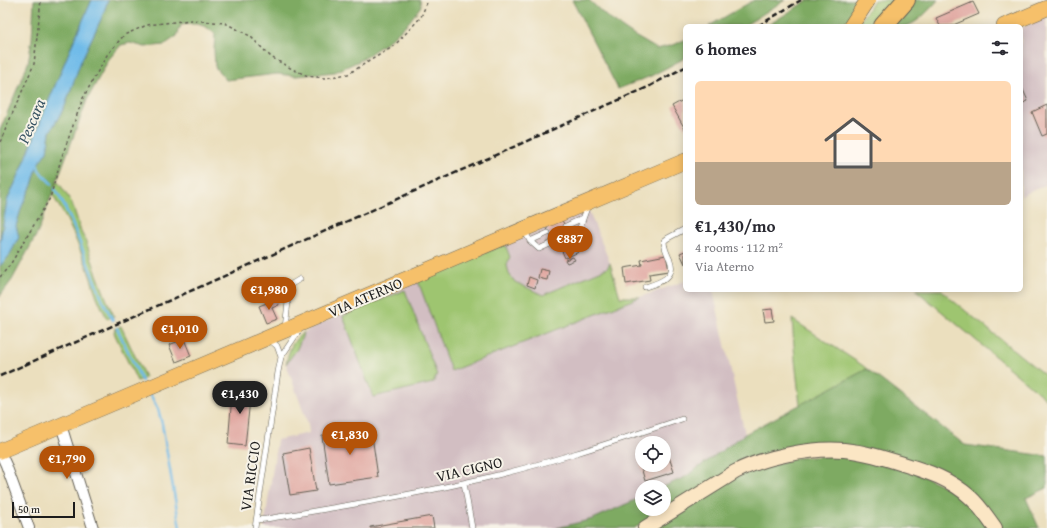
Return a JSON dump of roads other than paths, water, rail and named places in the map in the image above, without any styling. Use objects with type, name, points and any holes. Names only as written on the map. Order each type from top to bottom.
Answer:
[{"type":"highway","points":[[885,24],[906,0]]},
{"type":"main road","points":[[852,24],[868,0]]},
{"type":"main road","points":[[1009,24],[1047,8]]},
{"type":"main road","name":"VIA ATERNO","points":[[0,452],[304,322],[527,235],[589,201],[683,162]]},
{"type":"main road","points":[[645,528],[744,467],[756,462],[794,454],[828,450],[844,450],[880,457],[933,474],[946,480],[972,498],[995,528]]},
{"type":"street","points":[[61,425],[93,528]]},
{"type":"street","points":[[0,452],[29,528]]},
{"type":"lane","points":[[570,236],[578,232],[589,201]]},
{"type":"lane","points":[[566,226],[583,218]]},
{"type":"lane","points":[[645,287],[661,282],[670,274],[672,267],[664,246],[664,242],[668,238],[683,230]]},
{"type":"lane","points":[[527,235],[548,233]]},
{"type":"lane","points":[[527,235],[539,249],[552,243]]},
{"type":"lane","points":[[285,330],[290,285],[300,279]]},
{"type":"lane","name":"VIA RICCIO","points":[[255,528],[281,357],[292,338],[304,322]]},
{"type":"lane","points":[[267,338],[277,346],[281,357]]},
{"type":"lane","name":"VIA CIGNO","points":[[256,520],[358,504],[464,483],[563,458],[682,419]]},
{"type":"lane","points":[[464,483],[472,528]]},
{"type":"water","name":"Pescara","points":[[92,0],[108,0],[102,17],[81,61],[65,106],[50,132],[47,151],[38,164],[32,185],[22,206],[16,226],[19,237],[9,256],[0,266],[0,242],[7,201]]},
{"type":"waterway","points":[[37,163],[39,170],[52,184]]},
{"type":"waterway","points":[[55,189],[64,205],[97,288],[113,320]]},
{"type":"waterway","points":[[117,328],[142,381]]},
{"type":"waterway","points":[[150,394],[158,409],[162,424],[180,528]]},
{"type":"railway","points":[[761,24],[801,0]]},
{"type":"railway","points":[[0,376],[648,87],[683,68]]}]
